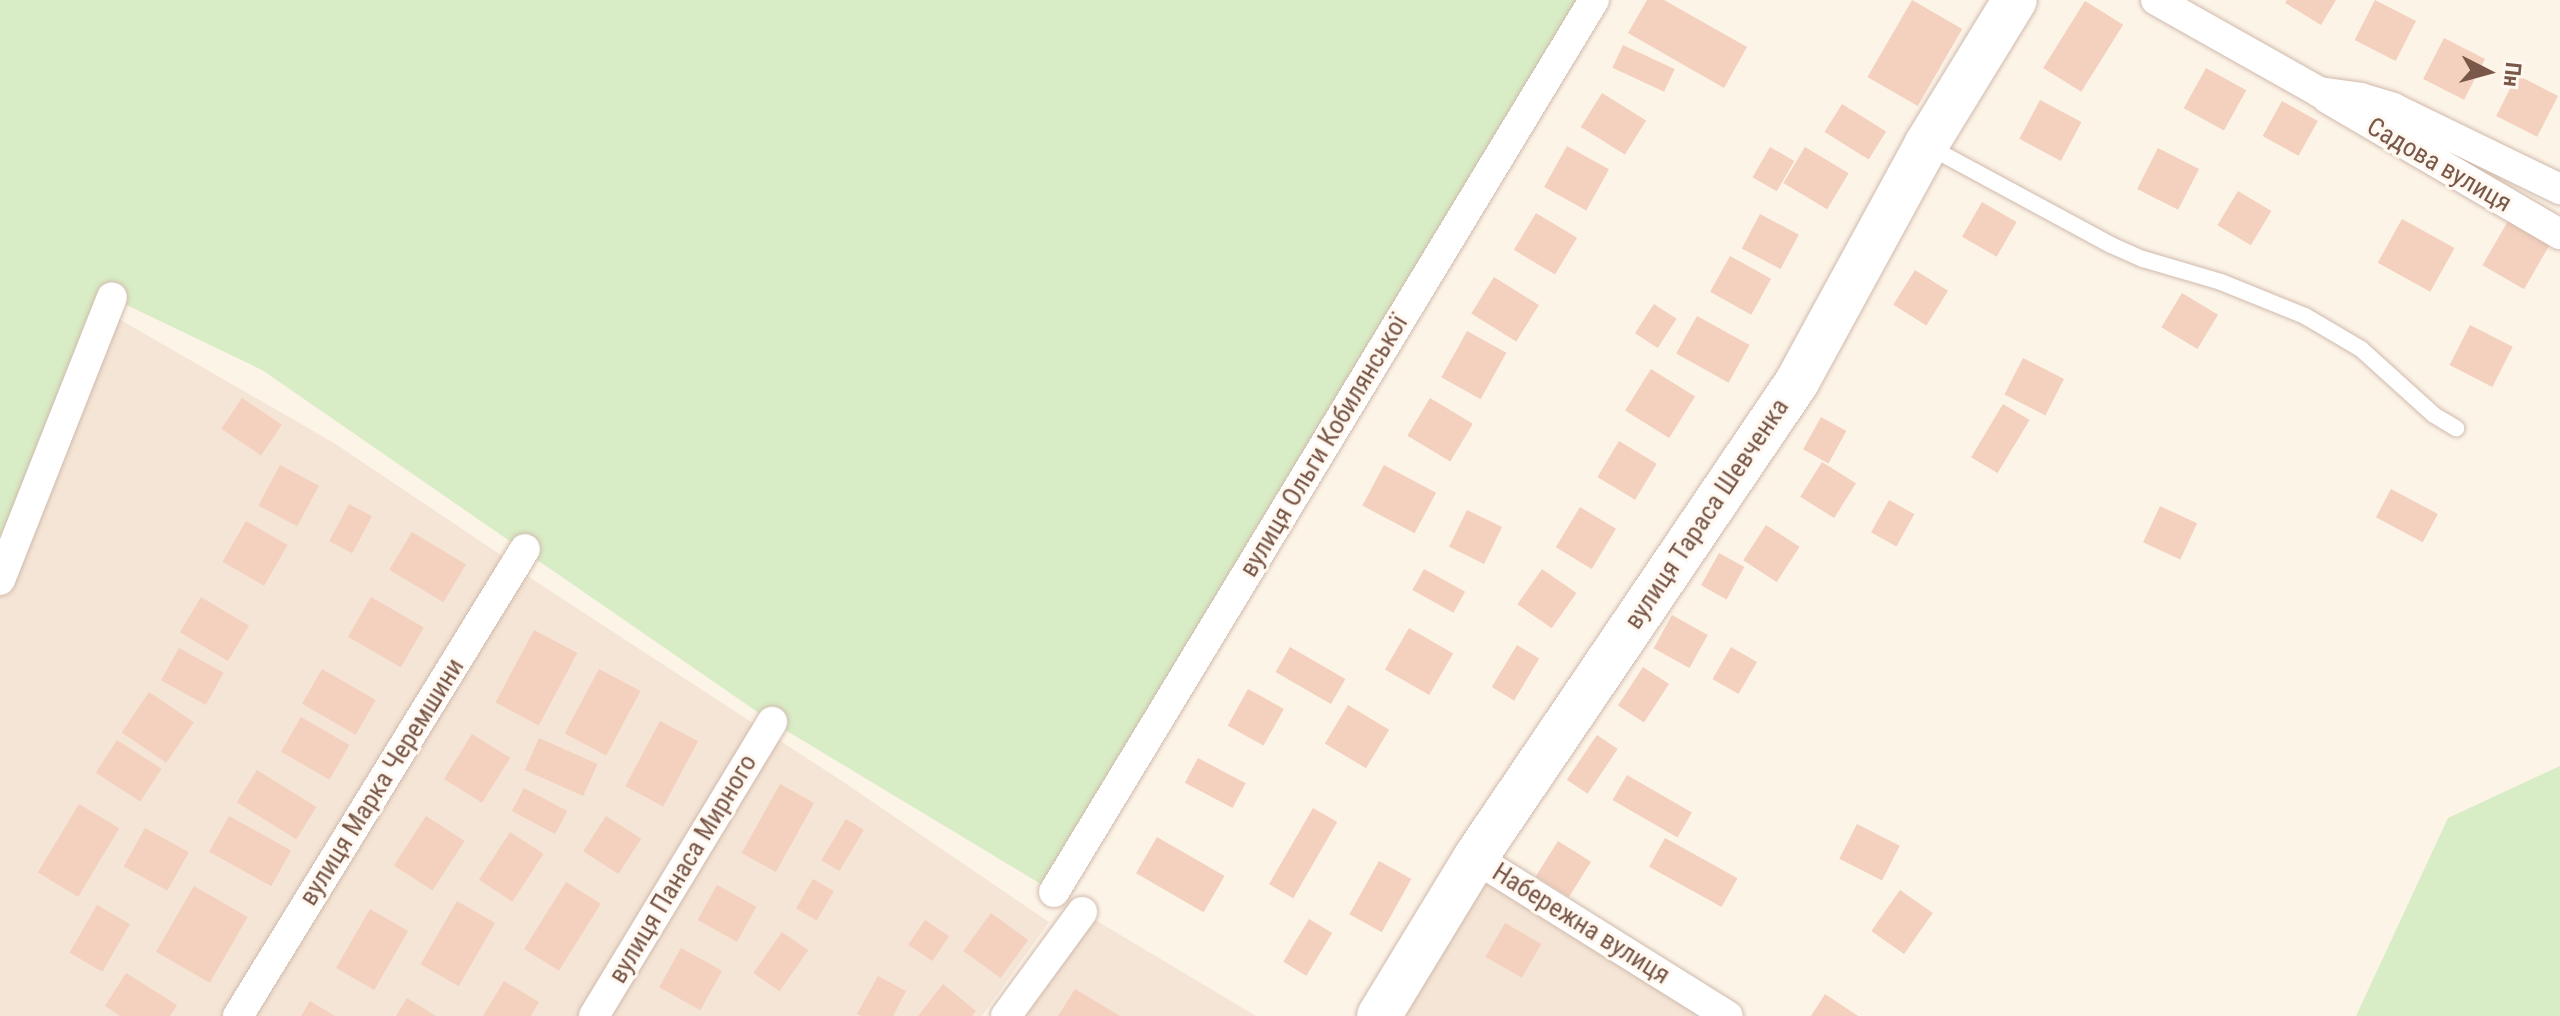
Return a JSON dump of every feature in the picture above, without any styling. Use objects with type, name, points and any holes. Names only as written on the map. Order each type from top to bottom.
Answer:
[{"type":"main road","name":"вулиця Тараса Шевченка","points":[[1384,1015],[1475,858],[1797,382],[1926,145],[2015,0]]},
{"type":"street","name":"вулиця Ольги Кобилянської","points":[[1054,892],[1594,0]]},
{"type":"street","name":"Садова вулиця","points":[[2156,0],[2560,234]]},
{"type":"street","name":"Садова вулиця","points":[[2319,92],[2361,98],[2393,108],[2560,189]]},
{"type":"street","points":[[0,580],[112,297]]},
{"type":"street","name":"вулиця Марка Черемшини","points":[[238,1016],[525,549]]},
{"type":"street","name":"вулиця Панаса Мирного","points":[[594,1016],[772,722]]},
{"type":"street","name":"Набережна вулиця","points":[[1475,858],[1728,1016]]},
{"type":"street","points":[[1006,1016],[1082,912]]},
{"type":"lane","points":[[1926,145],[2111,245],[2143,259],[2221,282],[2305,316],[2361,349],[2434,415],[2456,428]]},
{"type":"shaded area","points":[[112,315],[334,443],[504,557],[223,1016],[0,1016],[0,594]]},
{"type":"shaded area","points":[[526,575],[845,783],[1049,922],[982,1016],[253,1016]]},
{"type":"shaded area","points":[[1475,858],[1728,1016],[1379,1016]]},
{"type":"shaded area","points":[[1082,912],[1256,1016],[1006,1016]]},
{"type":"green space","points":[[0,0],[1594,0],[1054,892],[772,722],[262,370],[112,298],[0,580]]},
{"type":"green space","points":[[2560,766],[2560,1016],[2356,1016],[2448,818]]},
{"type":"building","points":[[1647,0],[1664,0],[1747,47],[1724,88],[1628,33]]},
{"type":"building","points":[[1912,0],[1962,29],[1918,106],[1868,77]]},
{"type":"building","points":[[2287,0],[2336,0],[2321,25],[2285,3]]},
{"type":"building","points":[[2375,0],[2416,21],[2396,61],[2355,40]]},
{"type":"building","points":[[2085,1],[2123,25],[2081,92],[2043,68]]},
{"type":"building","points":[[2444,38],[2485,59],[2464,100],[2423,79]]},
{"type":"building","points":[[1623,45],[1675,69],[1664,92],[1612,68]]},
{"type":"building","points":[[2206,68],[2246,90],[2224,131],[2184,108]]},
{"type":"building","points":[[2517,75],[2558,96],[2537,137],[2496,116]]},
{"type":"building","points":[[1602,93],[1646,121],[1625,154],[1581,127]]},
{"type":"building","points":[[2040,100],[2081,122],[2061,161],[2019,139]]},
{"type":"building","points":[[2282,101],[2318,121],[2298,156],[2263,136]]},
{"type":"building","points":[[1842,104],[1886,132],[1869,160],[1825,132]]},
{"type":"building","points":[[1567,146],[1609,169],[1586,210],[1544,187]]},
{"type":"building","points":[[1770,147],[1794,161],[1777,191],[1752,177]]},
{"type":"building","points":[[1805,147],[1849,173],[1827,209],[1783,183]]},
{"type":"building","points":[[2158,148],[2199,169],[2178,210],[2137,189]]},
{"type":"building","points":[[2238,191],[2271,211],[2251,245],[2217,225]]},
{"type":"building","points":[[1982,202],[2017,222],[1997,257],[1962,237]]},
{"type":"building","points":[[1536,213],[1577,238],[1555,275],[1514,250]]},
{"type":"building","points":[[1760,214],[1799,235],[1781,269],[1742,248]]},
{"type":"building","points":[[2402,219],[2454,248],[2430,292],[2378,263]]},
{"type":"building","points":[[2508,221],[2550,245],[2524,289],[2482,265]]},
{"type":"building","points":[[1730,256],[1771,279],[1751,315],[1710,292]]},
{"type":"building","points":[[1915,270],[1948,291],[1926,325],[1893,305]]},
{"type":"building","points":[[1494,277],[1539,305],[1516,342],[1471,313]]},
{"type":"building","points":[[2182,293],[2218,315],[2197,349],[2161,327]]},
{"type":"building","points":[[1654,304],[1677,319],[1658,348],[1635,333]]},
{"type":"building","points":[[1697,316],[1749,345],[1729,383],[1676,354]]},
{"type":"building","points":[[2470,325],[2513,347],[2492,387],[2450,365]]},
{"type":"building","points":[[1467,331],[1506,353],[1481,399],[1441,377]]},
{"type":"building","points":[[2023,358],[2064,379],[2045,415],[2004,395]]},
{"type":"building","points":[[1651,369],[1695,397],[1669,438],[1625,411]]},
{"type":"building","points":[[242,398],[282,425],[261,456],[221,429]]},
{"type":"building","points":[[1430,398],[1473,424],[1450,461],[1407,436]]},
{"type":"building","points":[[2003,404],[2030,420],[1998,473],[1971,457]]},
{"type":"building","points":[[1821,417],[1846,431],[1828,463],[1803,449]]},
{"type":"building","points":[[1619,441],[1657,464],[1635,500],[1597,477]]},
{"type":"building","points":[[1822,462],[1856,483],[1834,518],[1800,497]]},
{"type":"building","points":[[280,465],[319,486],[297,526],[258,506]]},
{"type":"building","points":[[1384,465],[1436,493],[1414,533],[1362,506]]},
{"type":"building","points":[[2391,489],[2438,514],[2423,542],[2376,517]]},
{"type":"building","points":[[1889,500],[1914,514],[1896,546],[1871,532]]},
{"type":"building","points":[[349,504],[372,516],[352,553],[329,541]]},
{"type":"building","points":[[2160,506],[2197,523],[2180,560],[2143,542]]},
{"type":"building","points":[[1580,507],[1616,529],[1592,569],[1556,547]]},
{"type":"building","points":[[1467,510],[1502,527],[1484,564],[1449,547]]},
{"type":"building","points":[[246,521],[288,545],[264,586],[222,562]]},
{"type":"building","points":[[1766,525],[1800,547],[1777,582],[1743,560]]},
{"type":"building","points":[[412,532],[466,564],[443,602],[389,570]]},
{"type":"building","points":[[1719,553],[1744,567],[1726,599],[1701,585]]},
{"type":"building","points":[[1424,569],[1465,592],[1453,613],[1412,590]]},
{"type":"building","points":[[1542,569],[1576,593],[1552,628],[1517,604]]},
{"type":"building","points":[[201,597],[249,626],[228,661],[180,632]]},
{"type":"building","points":[[371,597],[424,628],[401,667],[348,637]]},
{"type":"building","points":[[1672,615],[1708,635],[1689,668],[1654,648]]},
{"type":"building","points":[[1409,628],[1453,654],[1429,695],[1385,670]]},
{"type":"building","points":[[534,630],[577,653],[539,725],[496,702]]},
{"type":"building","points":[[1517,645],[1539,658],[1514,700],[1492,687]]},
{"type":"building","points":[[1290,647],[1345,679],[1331,704],[1276,672]]},
{"type":"building","points":[[1731,647],[1757,662],[1738,694],[1712,679]]},
{"type":"building","points":[[179,648],[224,673],[206,705],[161,680]]},
{"type":"building","points":[[1643,667],[1669,684],[1644,722],[1618,706]]},
{"type":"building","points":[[322,669],[376,700],[356,735],[302,704]]},
{"type":"building","points":[[599,669],[640,691],[606,756],[565,733]]},
{"type":"building","points":[[1248,689],[1284,709],[1263,746],[1228,726]]},
{"type":"building","points":[[149,692],[194,722],[166,763],[122,733]]},
{"type":"building","points":[[1348,705],[1389,730],[1366,768],[1325,744]]},
{"type":"building","points":[[301,717],[349,745],[329,780],[281,752]]},
{"type":"building","points":[[660,721],[698,741],[663,807],[625,786]]},
{"type":"building","points":[[472,734],[510,758],[482,803],[444,779]]},
{"type":"building","points":[[1597,735],[1618,749],[1588,794],[1567,780]]},
{"type":"building","points":[[539,738],[597,764],[583,796],[525,770]]},
{"type":"building","points":[[117,740],[161,769],[140,802],[96,773]]},
{"type":"building","points":[[1198,758],[1246,783],[1233,808],[1185,783]]},
{"type":"building","points":[[257,770],[316,807],[296,839],[237,802]]},
{"type":"building","points":[[1627,775],[1692,812],[1677,838],[1612,800]]},
{"type":"building","points":[[780,784],[814,803],[776,872],[742,853]]},
{"type":"building","points":[[524,788],[567,811],[555,834],[512,811]]},
{"type":"building","points":[[79,804],[119,828],[78,897],[38,873]]},
{"type":"building","points":[[1313,808],[1337,822],[1293,898],[1269,884]]},
{"type":"building","points":[[229,816],[291,850],[271,886],[209,852]]},
{"type":"building","points":[[426,816],[465,841],[432,891],[394,865]]},
{"type":"building","points":[[606,816],[641,839],[618,874],[583,851]]},
{"type":"building","points":[[846,819],[864,830],[839,871],[821,860]]},
{"type":"building","points":[[1857,824],[1900,846],[1882,881],[1839,859]]},
{"type":"building","points":[[145,828],[189,852],[167,891],[124,866]]},
{"type":"building","points":[[510,832],[544,854],[513,902],[479,880]]},
{"type":"building","points":[[1157,837],[1225,876],[1204,912],[1136,873]]},
{"type":"building","points":[[1665,838],[1738,878],[1722,907],[1649,867]]},
{"type":"building","points":[[1558,841],[1591,862],[1569,897],[1536,877]]},
{"type":"building","points":[[1379,861],[1411,879],[1382,932],[1349,914]]},
{"type":"building","points":[[813,879],[834,891],[817,920],[796,908]]},
{"type":"building","points":[[566,882],[601,904],[559,971],[524,949]]},
{"type":"building","points":[[717,885],[756,907],[737,942],[698,920]]},
{"type":"building","points":[[194,886],[248,917],[210,983],[156,952]]},
{"type":"building","points":[[1900,890],[1933,913],[1904,954],[1871,931]]},
{"type":"building","points":[[457,901],[495,923],[459,986],[420,964]]},
{"type":"building","points":[[97,905],[130,924],[102,972],[70,953]]},
{"type":"building","points":[[370,909],[408,931],[374,990],[336,968]]},
{"type":"building","points":[[991,913],[1028,940],[1001,978],[963,951]]},
{"type":"building","points":[[1309,919],[1332,933],[1306,976],[1283,962]]},
{"type":"building","points":[[925,920],[949,936],[932,961],[908,945]]},
{"type":"building","points":[[1505,923],[1541,944],[1522,978],[1486,957]]},
{"type":"building","points":[[782,932],[808,950],[780,991],[753,973]]},
{"type":"building","points":[[681,948],[722,971],[700,1010],[659,987]]},
{"type":"building","points":[[126,973],[177,1005],[170,1016],[120,1016],[105,1006]]},
{"type":"building","points":[[878,976],[906,991],[893,1016],[857,1014]]},
{"type":"building","points":[[504,981],[539,1002],[531,1016],[483,1016]]},
{"type":"building","points":[[943,984],[976,1011],[972,1016],[918,1016]]},
{"type":"building","points":[[1075,989],[1120,1016],[1058,1016]]},
{"type":"building","points":[[1825,994],[1858,1016],[1811,1016]]},
{"type":"building","points":[[407,998],[436,1016],[396,1016]]},
{"type":"building","points":[[310,1001],[335,1016],[301,1016]]}]
